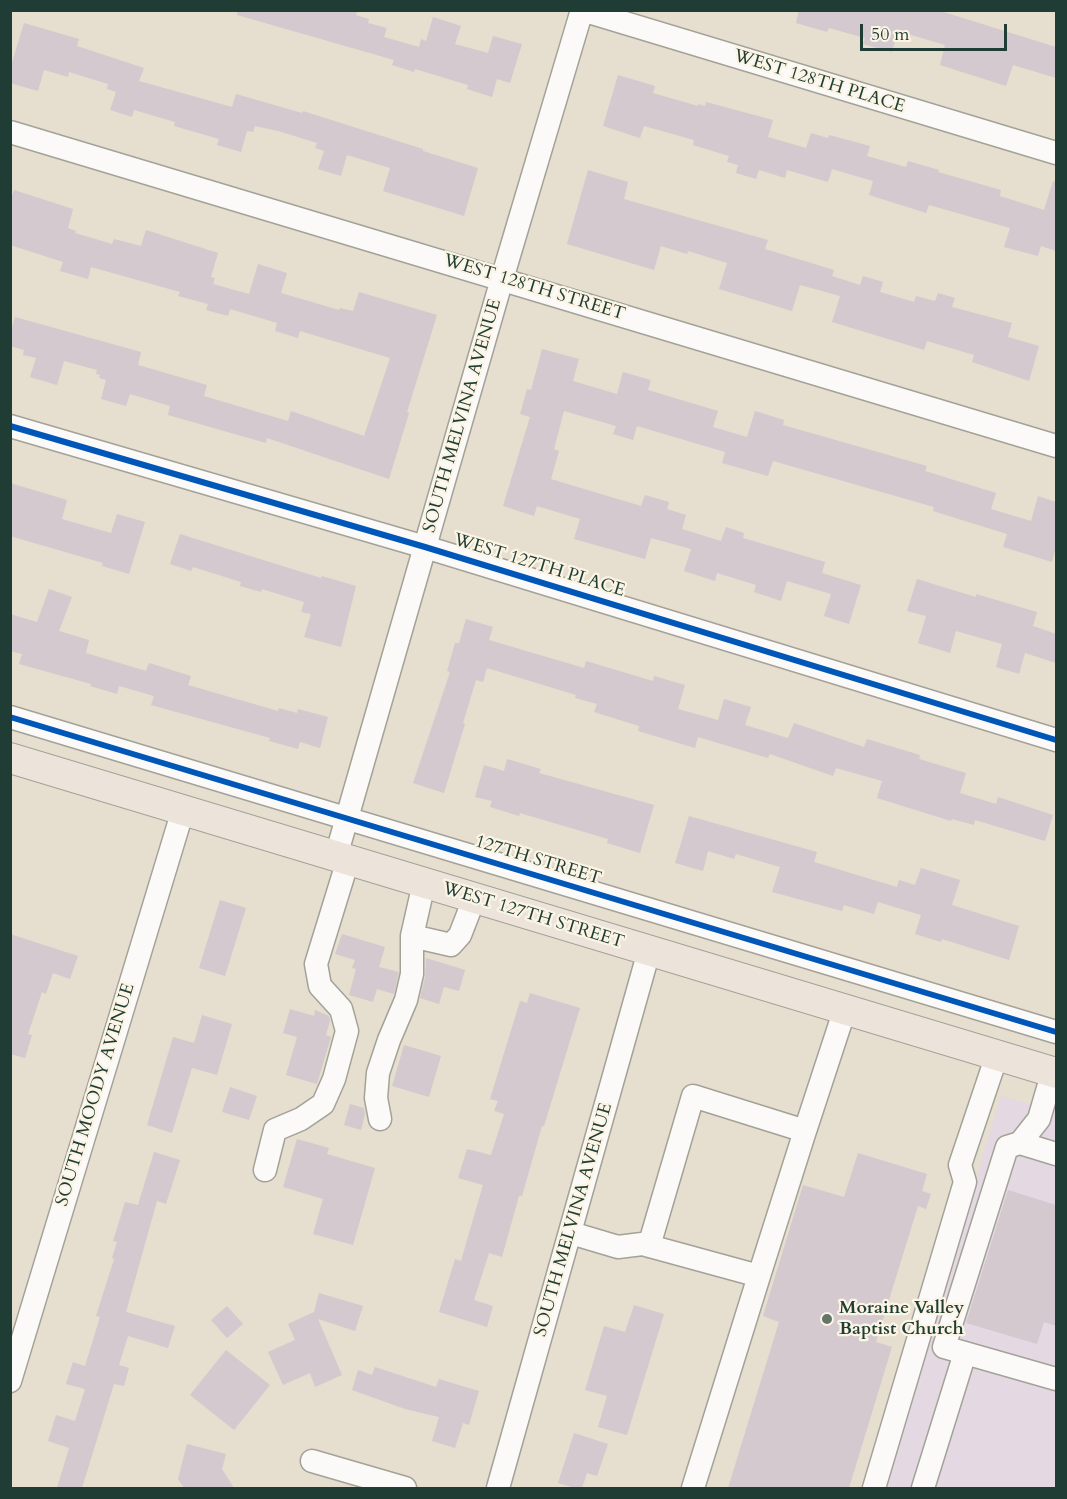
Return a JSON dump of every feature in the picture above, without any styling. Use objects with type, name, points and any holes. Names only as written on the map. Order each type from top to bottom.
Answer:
[{"type":"main road","name":"WEST 127TH STREET","points":[[10,758],[1055,1072]]},
{"type":"street","name":"WEST 128TH PLACE","points":[[582,11],[1056,153]]},
{"type":"street","name":"SOUTH MELVINA AVENUE","points":[[265,1170],[275,1130],[301,1119],[323,1104],[334,1079],[347,1031],[341,1009],[320,986],[316,964],[342,858],[347,819],[502,279],[582,11]]},
{"type":"street","name":"WEST 128TH STREET","points":[[10,132],[1056,446]]},
{"type":"street","name":"WEST 127TH PLACE","points":[[10,426],[425,547],[1056,740]]},
{"type":"street","name":"127TH STREET","points":[[10,717],[1056,1032]]},
{"type":"street","name":"SOUTH MOODY AVENUE","points":[[10,1381],[183,810]]},
{"type":"street","points":[[380,1119],[376,1098],[378,1073],[388,1041],[406,1000],[412,974],[412,936],[424,883]]},
{"type":"street","points":[[412,936],[451,945],[460,935],[474,899]]},
{"type":"street","name":"SOUTH MELVINA AVENUE","points":[[498,1488],[650,951]]},
{"type":"street","points":[[693,1488],[845,1009]]},
{"type":"street","points":[[874,1488],[965,1182],[960,1165],[997,1055]]},
{"type":"street","points":[[1020,1143],[1039,1119],[1055,1072]]},
{"type":"street","points":[[649,1246],[693,1096],[805,1131]]},
{"type":"street","points":[[1056,1154],[1020,1143],[1007,1147],[944,1347],[1056,1379]]},
{"type":"street","points":[[571,1233],[618,1247],[642,1244],[759,1276]]},
{"type":"street","points":[[923,1488],[965,1353]]},
{"type":"street","points":[[312,1461],[405,1488]]},
{"type":"shaded area","points":[[1001,1096],[1056,1112],[1056,1488],[881,1488]]},
{"type":"building","points":[[237,10],[358,10],[356,15],[369,19],[368,23],[387,28],[384,37],[419,47],[421,39],[426,41],[433,17],[461,26],[455,44],[488,53],[493,36],[522,44],[510,83],[497,79],[492,97],[467,89],[468,85],[415,69],[414,72],[392,65],[394,60],[237,15]]},
{"type":"building","points":[[799,10],[937,10],[1056,47],[1056,78],[1013,65],[1006,86],[940,65],[945,45],[898,31],[892,52],[863,44],[865,38],[829,28],[827,32],[796,23]]},
{"type":"building","points":[[24,23],[79,39],[77,46],[144,68],[139,81],[232,107],[236,94],[302,113],[303,111],[478,168],[464,216],[383,191],[390,168],[347,155],[341,176],[318,169],[324,151],[315,148],[317,143],[278,131],[255,126],[253,132],[247,131],[241,152],[217,145],[219,139],[174,126],[175,122],[134,110],[132,117],[110,110],[116,92],[107,89],[108,84],[69,72],[68,77],[44,70],[38,91],[10,83],[10,69]]},
{"type":"building","points":[[618,75],[655,86],[653,93],[698,106],[698,104],[705,106],[706,102],[773,120],[768,137],[806,148],[811,133],[828,138],[829,135],[870,146],[867,156],[906,167],[908,161],[939,170],[938,172],[1001,190],[1000,196],[1044,210],[1053,181],[1056,182],[1056,251],[1041,246],[1038,256],[1004,247],[1010,228],[929,205],[926,213],[869,195],[873,181],[832,169],[828,182],[787,170],[785,178],[759,170],[756,179],[736,173],[738,165],[727,162],[729,156],[693,145],[694,140],[644,126],[640,138],[603,126]]},
{"type":"building","points":[[588,170],[628,182],[624,199],[768,240],[765,249],[834,270],[832,276],[860,285],[863,276],[883,282],[880,292],[914,302],[916,296],[935,301],[938,293],[955,298],[952,307],[1012,323],[1008,337],[1039,346],[1029,381],[972,362],[974,355],[927,341],[924,350],[832,322],[840,296],[800,285],[792,311],[719,289],[727,263],[688,251],[687,254],[661,246],[654,270],[567,244]]},
{"type":"building","points":[[14,190],[73,209],[68,228],[76,231],[75,233],[112,244],[114,239],[141,246],[146,230],[218,253],[211,277],[215,278],[213,284],[249,294],[258,264],[287,273],[281,293],[339,310],[340,308],[353,311],[359,292],[437,315],[389,479],[267,438],[266,443],[168,415],[170,406],[130,394],[126,406],[101,399],[106,380],[99,378],[100,375],[96,374],[97,370],[64,361],[57,385],[30,377],[36,358],[23,355],[24,350],[10,346],[10,334],[15,317],[141,352],[138,365],[207,385],[204,396],[288,421],[291,411],[364,436],[390,358],[300,331],[298,338],[275,331],[277,323],[230,309],[228,316],[206,310],[208,304],[178,296],[180,292],[91,267],[88,279],[60,271],[63,262],[10,245],[10,202]]},
{"type":"building","points":[[542,349],[579,359],[573,381],[617,394],[623,372],[651,380],[648,390],[718,411],[713,427],[747,437],[755,411],[784,420],[783,425],[927,466],[925,471],[996,493],[991,509],[1031,521],[1038,496],[1056,502],[1056,546],[1052,562],[1003,547],[1007,534],[933,511],[934,507],[773,461],[768,476],[722,463],[725,452],[637,426],[633,440],[613,434],[616,426],[564,411],[554,449],[559,451],[551,479],[641,506],[645,495],[669,502],[667,509],[686,515],[682,529],[721,541],[726,527],[744,533],[743,538],[825,562],[822,573],[861,585],[849,624],[824,616],[831,594],[787,581],[781,601],[754,592],[756,585],[717,573],[715,581],[684,571],[691,549],[651,538],[645,559],[574,539],[580,519],[537,506],[534,516],[503,506],[530,417],[520,414],[527,389],[531,390]]},
{"type":"building","points":[[10,483],[67,500],[62,519],[111,533],[117,514],[145,522],[129,574],[102,566],[103,563],[10,536]]},
{"type":"building","points":[[180,534],[321,578],[322,576],[356,586],[341,647],[304,637],[311,614],[301,612],[304,602],[262,589],[261,592],[240,586],[241,582],[193,567],[191,571],[170,564]]},
{"type":"building","points":[[917,579],[1037,612],[1033,626],[1056,634],[1056,663],[1025,653],[1019,674],[996,667],[1002,644],[956,631],[950,653],[918,643],[926,616],[907,611]]},
{"type":"building","points":[[49,589],[72,597],[59,631],[89,640],[86,653],[146,671],[149,663],[191,676],[188,685],[278,711],[279,708],[297,713],[298,709],[328,717],[320,748],[300,742],[298,749],[269,741],[270,738],[151,705],[154,696],[119,686],[117,694],[90,686],[91,684],[19,664],[22,654],[10,651],[10,614],[37,622]]},
{"type":"building","points":[[466,619],[493,627],[489,640],[584,668],[586,661],[653,681],[654,676],[685,685],[678,709],[718,720],[724,699],[751,707],[745,725],[788,738],[794,723],[864,747],[867,739],[920,755],[919,759],[966,773],[960,793],[996,804],[998,797],[1053,815],[1045,841],[975,820],[974,825],[952,819],[951,821],[877,798],[882,781],[836,768],[833,776],[770,754],[768,758],[698,737],[695,748],[638,731],[639,726],[594,712],[597,704],[575,698],[576,695],[487,668],[483,682],[476,680],[444,793],[413,783],[450,672],[447,671],[455,643],[459,643]]},
{"type":"building","points":[[507,759],[541,769],[539,773],[654,805],[640,853],[607,843],[608,839],[520,813],[519,816],[490,807],[492,801],[475,797],[484,765],[504,771]]},
{"type":"building","points":[[689,816],[817,852],[814,862],[897,887],[899,880],[915,885],[921,868],[960,880],[952,905],[1019,926],[1009,960],[942,939],[941,942],[915,934],[921,915],[878,902],[874,914],[844,905],[842,911],[772,892],[780,867],[736,854],[734,859],[708,851],[703,871],[675,863]]},
{"type":"building","points":[[220,900],[246,908],[225,976],[199,968]]},
{"type":"building","points":[[10,934],[78,956],[70,979],[53,973],[46,994],[42,992],[28,1034],[32,1035],[25,1058],[10,1054]]},
{"type":"building","points":[[342,934],[385,947],[379,967],[399,972],[394,994],[377,989],[373,1002],[349,995],[356,969],[352,968],[355,960],[335,954]]},
{"type":"building","points":[[426,958],[465,970],[459,991],[444,987],[439,1004],[420,998],[425,977]]},
{"type":"building","points":[[530,993],[580,1008],[522,1196],[519,1196],[502,1257],[489,1253],[474,1300],[493,1306],[487,1327],[439,1312],[455,1259],[461,1261],[483,1185],[458,1178],[467,1149],[491,1155],[504,1114],[494,1111],[498,1101],[490,1099],[520,1001],[527,1003]]},
{"type":"building","points":[[290,1009],[314,1016],[315,1010],[329,1016],[326,1035],[331,1037],[317,1084],[286,1075],[297,1037],[283,1033]]},
{"type":"building","points":[[202,1015],[232,1024],[217,1075],[192,1068],[172,1133],[147,1125],[173,1037],[194,1043]]},
{"type":"building","points":[[404,1045],[441,1056],[429,1097],[392,1086]]},
{"type":"building","points":[[230,1087],[257,1096],[249,1120],[222,1112]]},
{"type":"building","points":[[350,1104],[364,1108],[365,1114],[361,1130],[344,1125]]},
{"type":"building","points":[[297,1139],[329,1148],[327,1154],[375,1168],[353,1245],[313,1234],[323,1199],[283,1187]]},
{"type":"building","points":[[154,1152],[180,1160],[166,1204],[157,1201],[126,1312],[175,1326],[168,1348],[128,1336],[119,1365],[129,1368],[124,1386],[114,1384],[82,1488],[57,1488],[69,1448],[48,1441],[56,1415],[75,1421],[85,1389],[66,1384],[73,1362],[85,1366],[100,1317],[96,1316],[114,1259],[112,1258],[117,1242],[113,1241],[125,1202],[138,1205]]},
{"type":"building","name":"Moraine Valley Baptist Church","points":[[858,1153],[927,1174],[922,1191],[931,1194],[926,1209],[918,1206],[876,1342],[892,1347],[849,1488],[728,1488],[779,1322],[763,1316],[803,1185],[844,1197]]},
{"type":"building","points":[[1008,1190],[1056,1205],[1056,1326],[1044,1322],[1037,1344],[966,1323]]},
{"type":"building","points":[[319,1293],[363,1306],[355,1331],[318,1319],[342,1375],[315,1387],[310,1373],[283,1385],[268,1352],[295,1340],[288,1324],[314,1312]]},
{"type":"building","points":[[634,1305],[664,1314],[627,1435],[598,1427],[607,1396],[585,1390],[604,1326],[625,1332]]},
{"type":"building","points":[[227,1306],[243,1324],[227,1338],[211,1320]]},
{"type":"building","points":[[226,1350],[270,1385],[234,1430],[190,1395]]},
{"type":"building","points":[[375,1367],[436,1387],[439,1379],[479,1391],[469,1425],[463,1423],[455,1448],[432,1441],[439,1417],[405,1409],[352,1390],[358,1370],[372,1375]]},
{"type":"building","points":[[574,1433],[608,1444],[597,1476],[587,1473],[582,1488],[558,1483]]},
{"type":"building","points":[[187,1444],[226,1454],[222,1469],[234,1488],[184,1488],[178,1479]]},
{"type":"cycle path","points":[[10,426],[425,547],[1056,740]]},
{"type":"cycle path","points":[[10,717],[1056,1032]]},
{"type":"place","name":"Moraine Valley Baptist Church","points":[[827,1319]]}]
